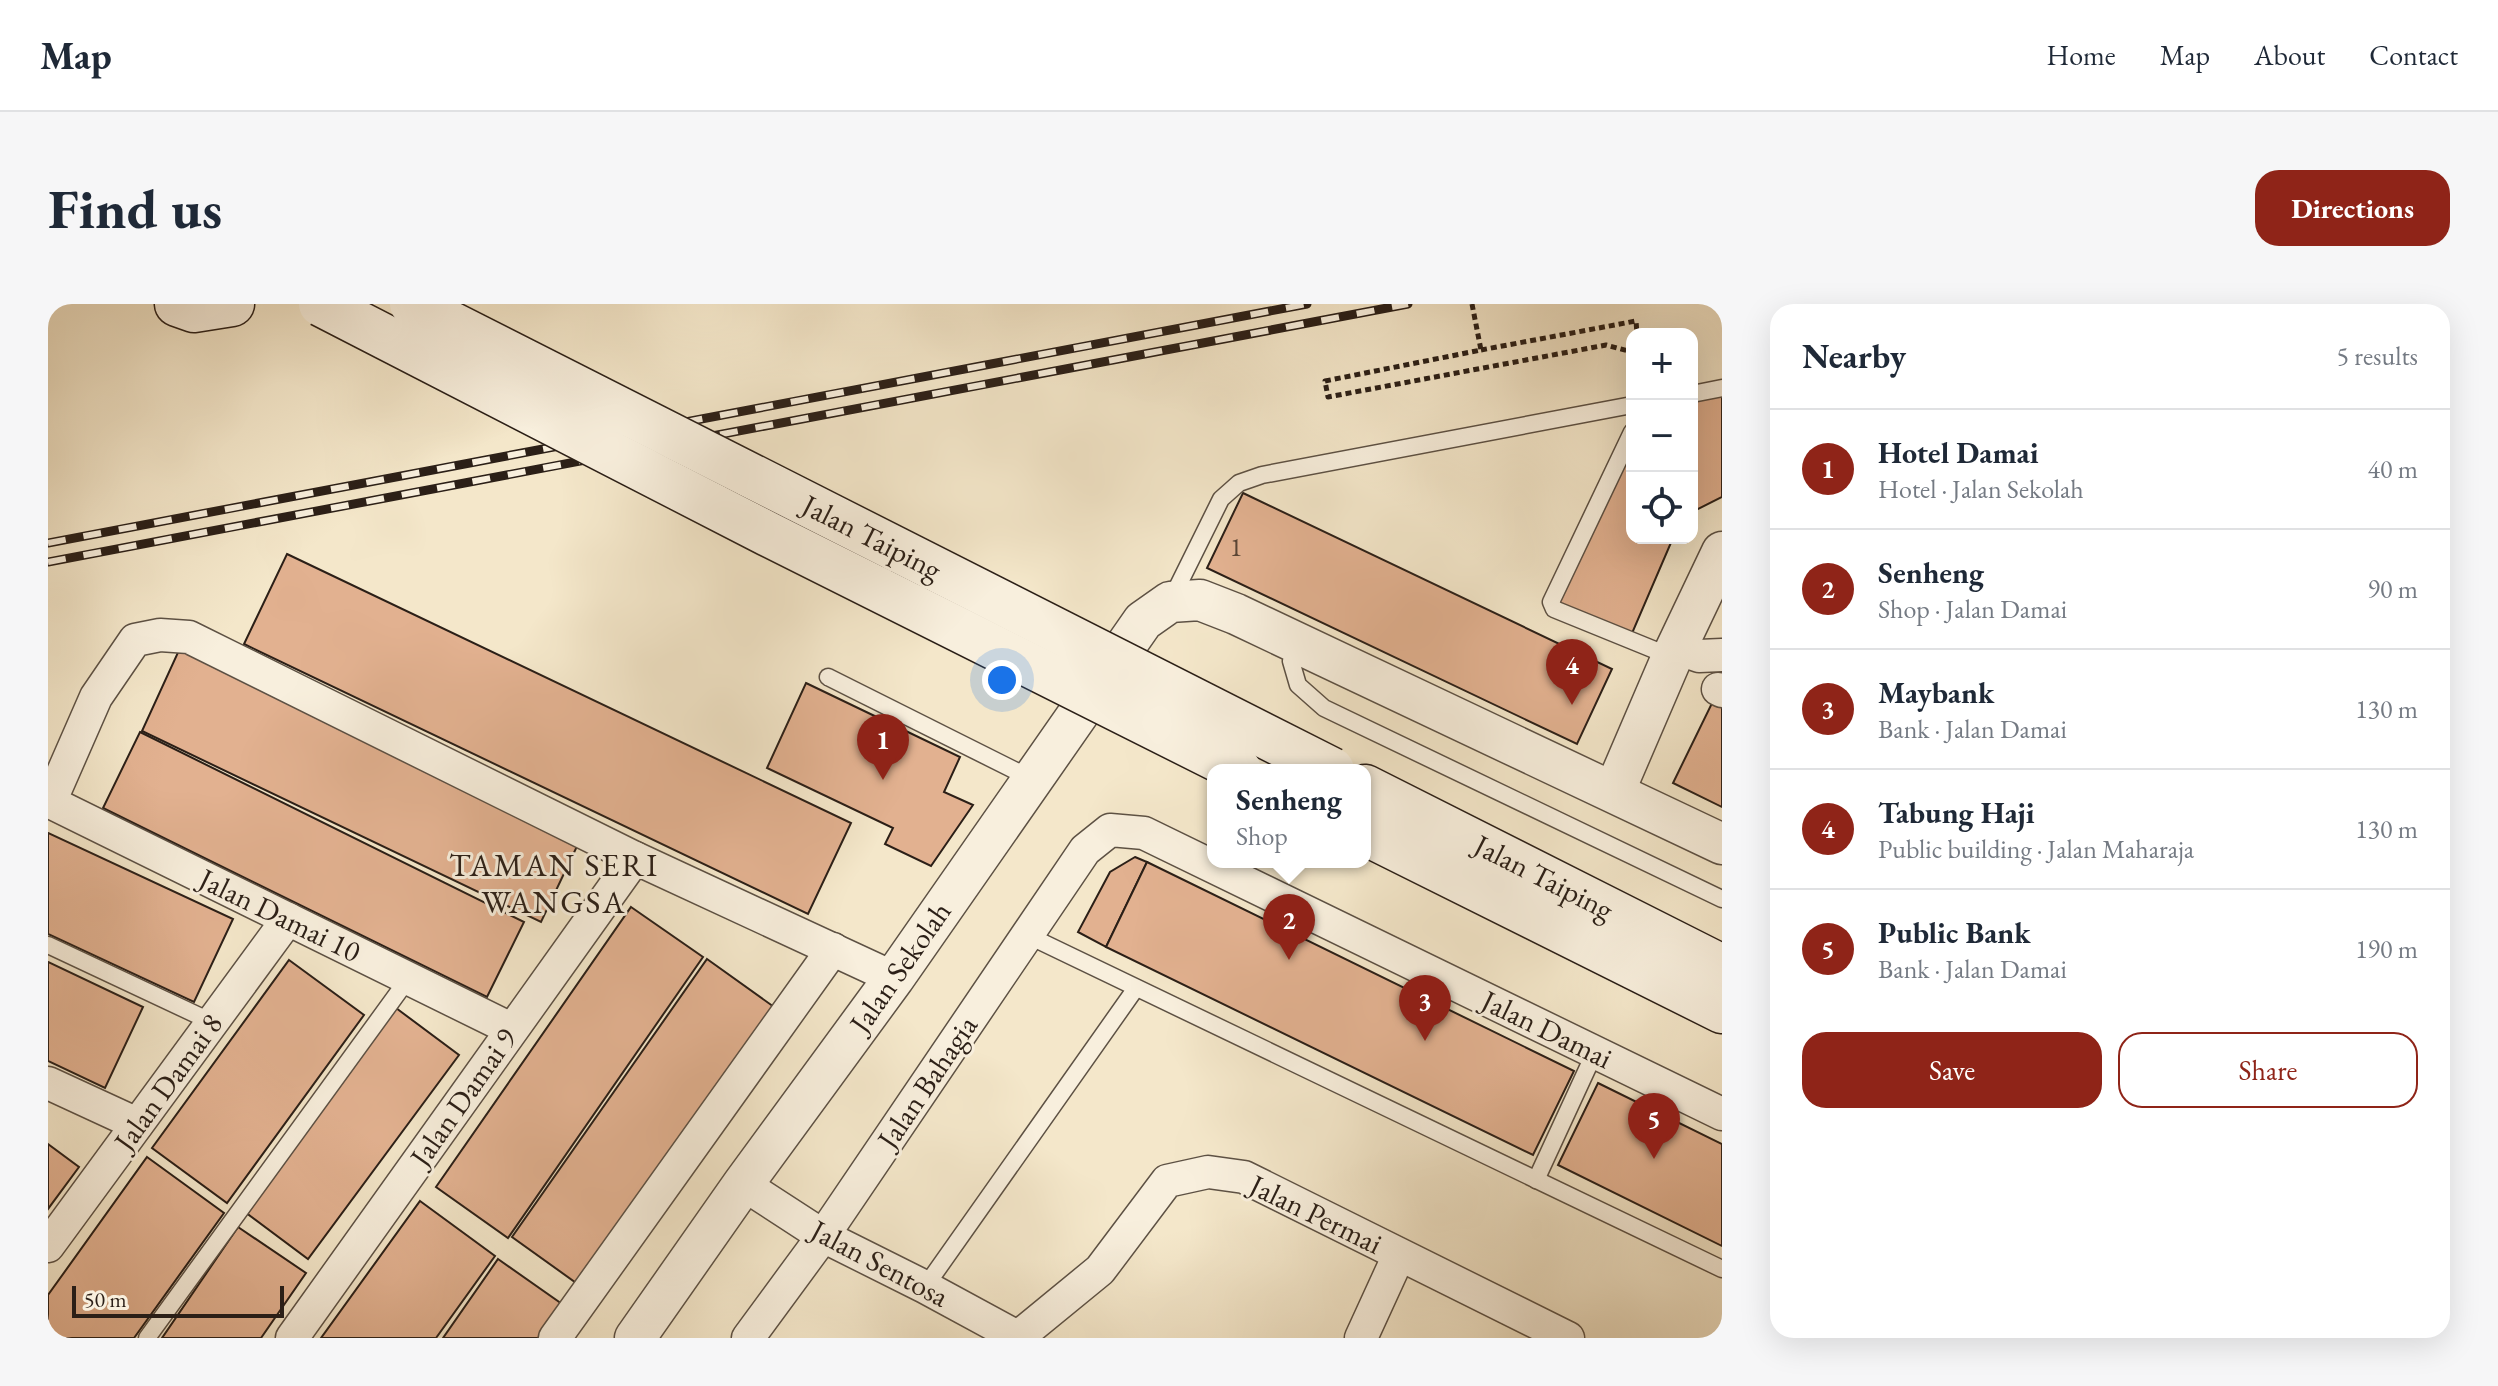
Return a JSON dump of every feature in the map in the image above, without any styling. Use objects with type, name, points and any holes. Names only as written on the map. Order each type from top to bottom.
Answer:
[{"type":"main road","points":[[177,304],[194,310],[232,304]]},
{"type":"main road","name":"Jalan Taiping","points":[[321,304],[768,534],[1227,764]]},
{"type":"main road","name":"Jalan Taiping","points":[[412,304],[1320,764]]},
{"type":"main road","name":"Jalan Taiping","points":[[1371,790],[1722,967]]},
{"type":"main road","name":"Jalan Taiping","points":[[1371,836],[1722,1011]]},
{"type":"street","points":[[1614,792],[1674,652],[1722,552]]},
{"type":"street","points":[[1170,602],[1200,600],[1301,644],[1722,844]]},
{"type":"street","name":"Jalan Sekolah","points":[[635,1338],[894,978],[1143,621],[1170,602]]},
{"type":"street","points":[[49,801],[96,697],[135,640],[160,635],[189,637],[635,858],[894,978]]},
{"type":"street","points":[[1674,652],[1699,656],[1722,655]]},
{"type":"street","name":"Jalan Damai 10","points":[[49,801],[511,1029]]},
{"type":"street","name":"Jalan Bahagia","points":[[748,1338],[823,1236],[1085,850],[1110,830]]},
{"type":"street","name":"Jalan Damai","points":[[1110,830],[1144,833],[1207,864]]},
{"type":"street","name":"Jalan Damai 9","points":[[292,1338],[635,858]]},
{"type":"street","name":"Jalan Damai","points":[[1216,868],[1722,1114]]},
{"type":"street","name":"Jalan Damai 8","points":[[48,1246],[288,919]]},
{"type":"street","points":[[555,1338],[833,949]]},
{"type":"street","points":[[48,1083],[137,1124]]},
{"type":"street","name":"Jalan Permai","points":[[1018,1338],[1100,1270],[1167,1181],[1208,1172],[1244,1177],[1568,1338]]},
{"type":"street","name":"Jalan Sentosa","points":[[743,1184],[823,1236],[1018,1338]]},
{"type":"street","points":[[1361,1338],[1399,1255]]},
{"type":"lane","points":[[1698,393],[1722,388]]},
{"type":"lane","points":[[1170,602],[1221,499],[1239,483],[1262,475],[1626,406]]},
{"type":"lane","points":[[1626,445],[1551,606],[1674,652]]},
{"type":"lane","points":[[1301,644],[1291,661],[1298,685],[1324,708],[1722,899]]},
{"type":"lane","points":[[828,677],[1032,779]]},
{"type":"lane","points":[[1027,935],[1722,1269]]},
{"type":"lane","points":[[48,945],[212,1022]]},
{"type":"lane","points":[[147,1338],[408,979]]},
{"type":"lane","points":[[925,1287],[1136,988]]},
{"type":"lane","points":[[1536,1180],[1595,1052]]},
{"type":"path","points":[[1472,304],[1481,350]]},
{"type":"path","points":[[1626,350],[1606,345],[1328,397],[1325,381],[1636,321],[1637,328]]},
{"type":"building","points":[[1722,394],[1722,497],[1698,509],[1698,400]]},
{"type":"building","points":[[1626,455],[1626,544],[1670,544],[1630,638],[1557,605]]},
{"type":"building","points":[[1243,493],[1612,669],[1577,744],[1207,568]]},
{"type":"building","points":[[287,554],[851,823],[808,914],[244,644]]},
{"type":"building","points":[[180,648],[580,840],[541,922],[142,731]]},
{"type":"building","points":[[806,683],[960,757],[944,792],[973,805],[931,866],[885,844],[893,828],[767,768]]},
{"type":"building","points":[[1715,697],[1722,700],[1722,807],[1673,783]]},
{"type":"building","points":[[140,732],[524,922],[487,997],[103,808]]},
{"type":"building","points":[[48,833],[233,919],[194,1002],[48,934]]},
{"type":"building","points":[[1135,857],[1147,862],[1106,947],[1078,932],[1110,872]]},
{"type":"building","points":[[1147,862],[1574,1071],[1533,1155],[1106,947]]},
{"type":"building","points":[[631,907],[703,957],[508,1238],[436,1187]]},
{"type":"building","points":[[707,959],[781,1012],[586,1290],[512,1237]]},
{"type":"building","points":[[289,960],[364,1015],[227,1203],[152,1148]]},
{"type":"building","points":[[48,962],[143,1007],[105,1088],[48,1061]]},
{"type":"building","points":[[396,1008],[459,1055],[308,1259],[245,1212]]},
{"type":"building","points":[[1598,1083],[1722,1144],[1722,1246],[1558,1165]]},
{"type":"building","points":[[48,1144],[79,1167],[48,1209]]},
{"type":"building","points":[[147,1157],[224,1213],[134,1338],[48,1338],[48,1295]]},
{"type":"building","points":[[420,1201],[495,1256],[436,1338],[321,1338]]},
{"type":"building","points":[[238,1227],[306,1273],[261,1338],[162,1338]]},
{"type":"building","points":[[498,1259],[562,1304],[538,1338],[443,1338]]},
{"type":"railway","points":[[48,543],[1307,304]]},
{"type":"railway","points":[[48,562],[1408,304]]},
{"type":"place","name":"Tabung Haji","points":[[1572,705]]},
{"type":"place","name":"Hotel Damai","points":[[883,780]]},
{"type":"place","name":"Senheng","points":[[1289,960]]},
{"type":"place","name":"Maybank","points":[[1425,1041]]},
{"type":"place","name":"Public Bank","points":[[1654,1159]]},
{"type":"district","name":"TAMAN SERI WANGSA","points":[[554,884]]}]
